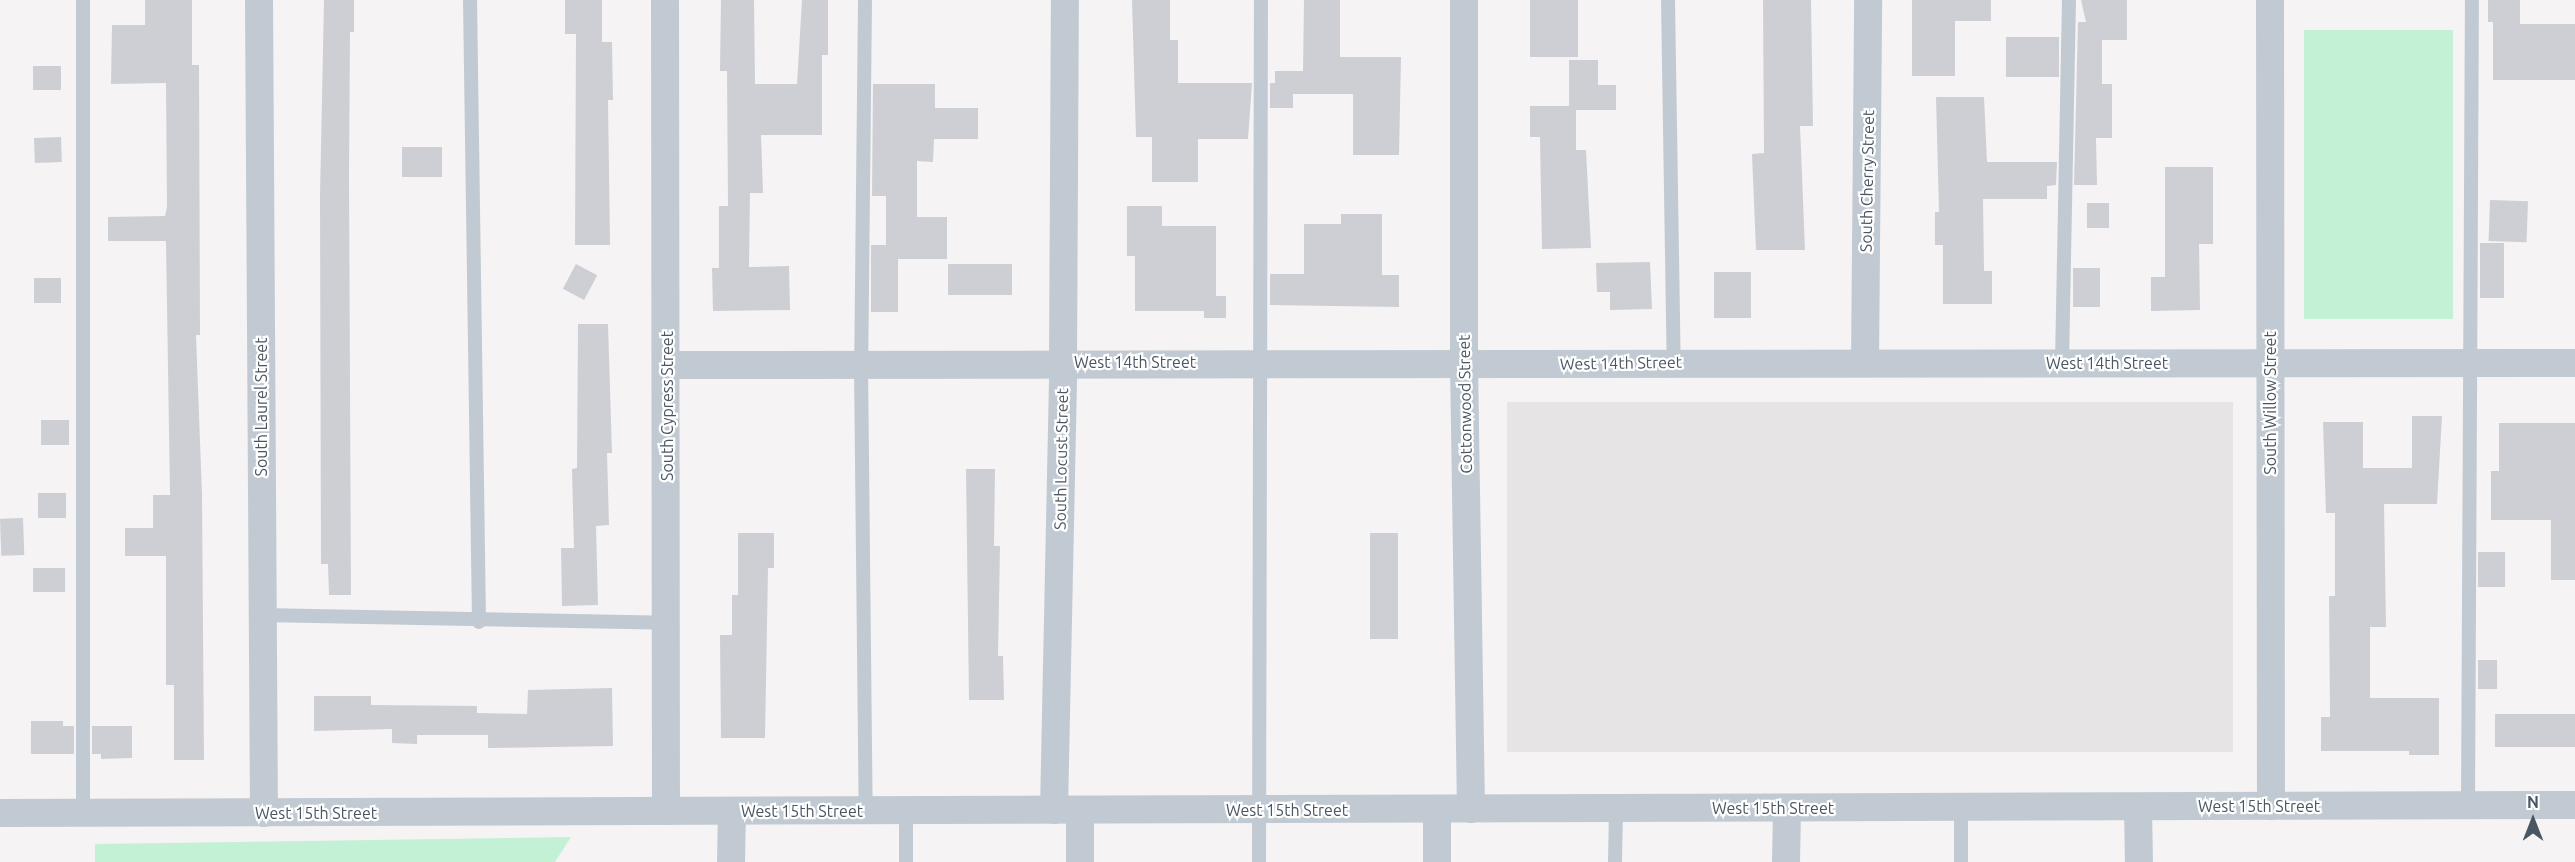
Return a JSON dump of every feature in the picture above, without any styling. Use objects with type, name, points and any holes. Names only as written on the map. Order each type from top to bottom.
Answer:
[{"type":"street","name":"South Laurel Street","points":[[259,0],[264,813]]},
{"type":"street","name":"South Cypress Street","points":[[665,0],[668,365],[666,812]]},
{"type":"street","name":"South Locust Street","points":[[1065,0],[1063,363],[1067,810],[1080,862]]},
{"type":"street","name":"Cottonwood Street","points":[[1464,0],[1464,364],[1472,809]]},
{"type":"street","name":"South Cherry Street","points":[[1865,363],[1868,0]]},
{"type":"street","name":"South Willow Street","points":[[2270,0],[2271,806]]},
{"type":"street","name":"West 14th Street","points":[[668,365],[1261,362],[1464,364],[1674,362],[2575,363]]},
{"type":"street","name":"West 15th Street","points":[[0,813],[2575,805]]},
{"type":"street","points":[[2138,807],[2139,862]]},
{"type":"street","points":[[1786,862],[1787,808]]},
{"type":"street","points":[[1437,809],[1437,862]]},
{"type":"street","points":[[731,862],[732,812]]},
{"type":"lane","points":[[83,0],[83,812]]},
{"type":"lane","points":[[470,0],[479,622]]},
{"type":"lane","points":[[865,0],[861,363],[866,811]]},
{"type":"lane","points":[[1259,862],[1261,0]]},
{"type":"lane","points":[[1668,0],[1674,362]]},
{"type":"lane","points":[[2062,363],[2069,0]]},
{"type":"lane","points":[[2468,806],[2472,0]]},
{"type":"lane","points":[[261,615],[479,622],[666,623]]},
{"type":"lane","points":[[1615,862],[1616,808]]},
{"type":"lane","points":[[1960,862],[1961,808]]},
{"type":"lane","points":[[906,811],[906,862]]},
{"type":"shaded area","points":[[1507,402],[2233,402],[2233,752],[1507,752]]},
{"type":"green space","points":[[2304,30],[2453,30],[2453,319],[2304,319]]},
{"type":"green space","points":[[571,837],[555,862],[95,862],[95,844]]},
{"type":"building","points":[[145,0],[192,0],[192,65],[199,65],[200,335],[196,335],[202,495],[204,760],[174,760],[174,685],[166,685],[166,556],[125,556],[125,528],[153,528],[153,495],[170,495],[166,241],[108,241],[108,217],[165,216],[167,207],[166,83],[111,84],[112,25],[145,25]]},
{"type":"building","points":[[324,0],[354,0],[354,32],[350,32],[349,175],[351,595],[329,595],[328,564],[321,564],[320,196]]},
{"type":"building","points":[[565,0],[602,0],[602,42],[612,42],[613,100],[608,100],[610,245],[575,245],[576,34],[565,34]]},
{"type":"building","points":[[721,0],[754,0],[755,84],[797,84],[802,0],[828,0],[828,55],[822,55],[822,135],[761,135],[763,193],[750,193],[749,267],[789,266],[790,310],[713,311],[712,268],[719,268],[719,206],[728,206],[727,71],[720,71]]},
{"type":"building","points":[[1132,0],[1170,0],[1170,40],[1178,40],[1178,83],[1252,83],[1248,139],[1198,139],[1198,182],[1152,182],[1152,137],[1136,137]]},
{"type":"building","points":[[1304,0],[1340,0],[1340,57],[1401,57],[1399,155],[1353,155],[1353,94],[1293,94],[1293,108],[1270,108],[1270,83],[1275,83],[1275,71],[1303,71]]},
{"type":"building","points":[[1530,0],[1578,0],[1578,57],[1530,57]]},
{"type":"building","points":[[1763,0],[1811,0],[1813,126],[1800,126],[1805,250],[1756,250],[1752,154],[1764,153]]},
{"type":"building","points":[[1912,0],[1991,0],[1991,21],[1955,21],[1955,76],[1912,76]]},
{"type":"building","points":[[2081,0],[2127,0],[2127,40],[2102,40],[2102,84],[2112,84],[2112,138],[2096,138],[2097,185],[2074,185],[2078,22],[2086,22]]},
{"type":"building","points":[[2488,0],[2520,0],[2520,24],[2575,24],[2575,80],[2493,80],[2493,22],[2488,22]]},
{"type":"building","points":[[2006,37],[2059,37],[2059,77],[2006,77]]},
{"type":"building","points":[[1569,60],[1598,60],[1598,85],[1616,85],[1616,110],[1576,110],[1576,150],[1586,150],[1591,248],[1542,249],[1540,137],[1530,137],[1530,106],[1569,106]]},
{"type":"building","points":[[33,66],[61,66],[61,90],[33,90]]},
{"type":"building","points":[[873,84],[935,84],[935,108],[978,108],[978,139],[934,139],[933,162],[917,161],[917,217],[947,217],[947,259],[898,259],[898,312],[871,312],[871,245],[886,245],[886,196],[872,196]]},
{"type":"building","points":[[1936,97],[1984,97],[1987,162],[2057,162],[2056,185],[2047,186],[2047,199],[1983,199],[1984,271],[1992,271],[1992,304],[1943,304],[1943,245],[1935,245],[1935,212],[1939,212]]},
{"type":"building","points":[[61,137],[62,162],[35,163],[34,138]]},
{"type":"building","points":[[402,147],[442,147],[442,177],[402,177]]},
{"type":"building","points":[[2165,167],[2213,167],[2213,244],[2199,244],[2200,310],[2151,311],[2151,277],[2165,277]]},
{"type":"building","points":[[2490,200],[2528,201],[2527,242],[2489,241]]},
{"type":"building","points":[[2087,203],[2109,203],[2109,228],[2087,228]]},
{"type":"building","points":[[1127,206],[1162,206],[1162,226],[1216,226],[1216,296],[1226,296],[1226,318],[1204,318],[1204,311],[1135,311],[1135,256],[1127,256]]},
{"type":"building","points":[[1341,214],[1382,214],[1382,275],[1399,275],[1399,307],[1270,305],[1270,274],[1304,274],[1304,224],[1341,224]]},
{"type":"building","points":[[2480,243],[2504,243],[2504,298],[2480,298]]},
{"type":"building","points":[[1650,262],[1652,309],[1610,310],[1610,292],[1597,292],[1596,263]]},
{"type":"building","points":[[576,264],[597,275],[584,300],[563,289]]},
{"type":"building","points":[[948,264],[1012,264],[1012,295],[948,295]]},
{"type":"building","points":[[2073,268],[2100,268],[2100,307],[2073,307]]},
{"type":"building","points":[[1714,272],[1751,272],[1751,318],[1714,318]]},
{"type":"building","points":[[34,278],[61,278],[61,303],[34,303]]},
{"type":"building","points":[[578,324],[608,324],[612,453],[607,453],[609,525],[596,526],[598,605],[562,606],[561,548],[574,548],[572,469],[577,468]]},
{"type":"building","points":[[2412,416],[2442,416],[2437,504],[2384,504],[2386,627],[2370,627],[2370,698],[2439,698],[2439,755],[2409,755],[2409,751],[2321,751],[2321,717],[2330,717],[2329,596],[2335,596],[2335,513],[2326,513],[2323,422],[2363,422],[2363,468],[2412,468]]},
{"type":"building","points":[[41,420],[69,420],[69,445],[41,445]]},
{"type":"building","points":[[2499,423],[2575,423],[2575,580],[2551,580],[2551,520],[2491,520],[2491,471],[2499,471]]},
{"type":"building","points":[[966,469],[995,469],[994,546],[1000,546],[998,656],[1003,656],[1004,700],[969,700]]},
{"type":"building","points":[[38,493],[66,493],[66,518],[38,518]]},
{"type":"building","points":[[23,518],[24,555],[1,556],[0,519]]},
{"type":"building","points":[[738,533],[774,533],[774,568],[768,568],[765,738],[721,738],[720,635],[732,635],[732,595],[738,595]]},
{"type":"building","points":[[1370,533],[1398,533],[1398,639],[1370,639]]},
{"type":"building","points":[[2478,552],[2505,552],[2505,587],[2478,587]]},
{"type":"building","points":[[33,568],[65,568],[65,592],[33,592]]},
{"type":"building","points":[[2478,660],[2497,660],[2497,689],[2478,689]]},
{"type":"building","points":[[612,688],[613,746],[488,748],[488,735],[417,735],[417,744],[392,743],[392,729],[314,731],[314,696],[371,696],[371,705],[477,706],[477,713],[527,714],[528,690]]},
{"type":"building","points":[[2495,714],[2575,714],[2575,747],[2495,747]]},
{"type":"building","points":[[31,721],[63,721],[63,726],[74,726],[74,754],[31,754]]},
{"type":"building","points":[[92,726],[132,726],[132,758],[101,759],[101,754],[92,754]]}]
